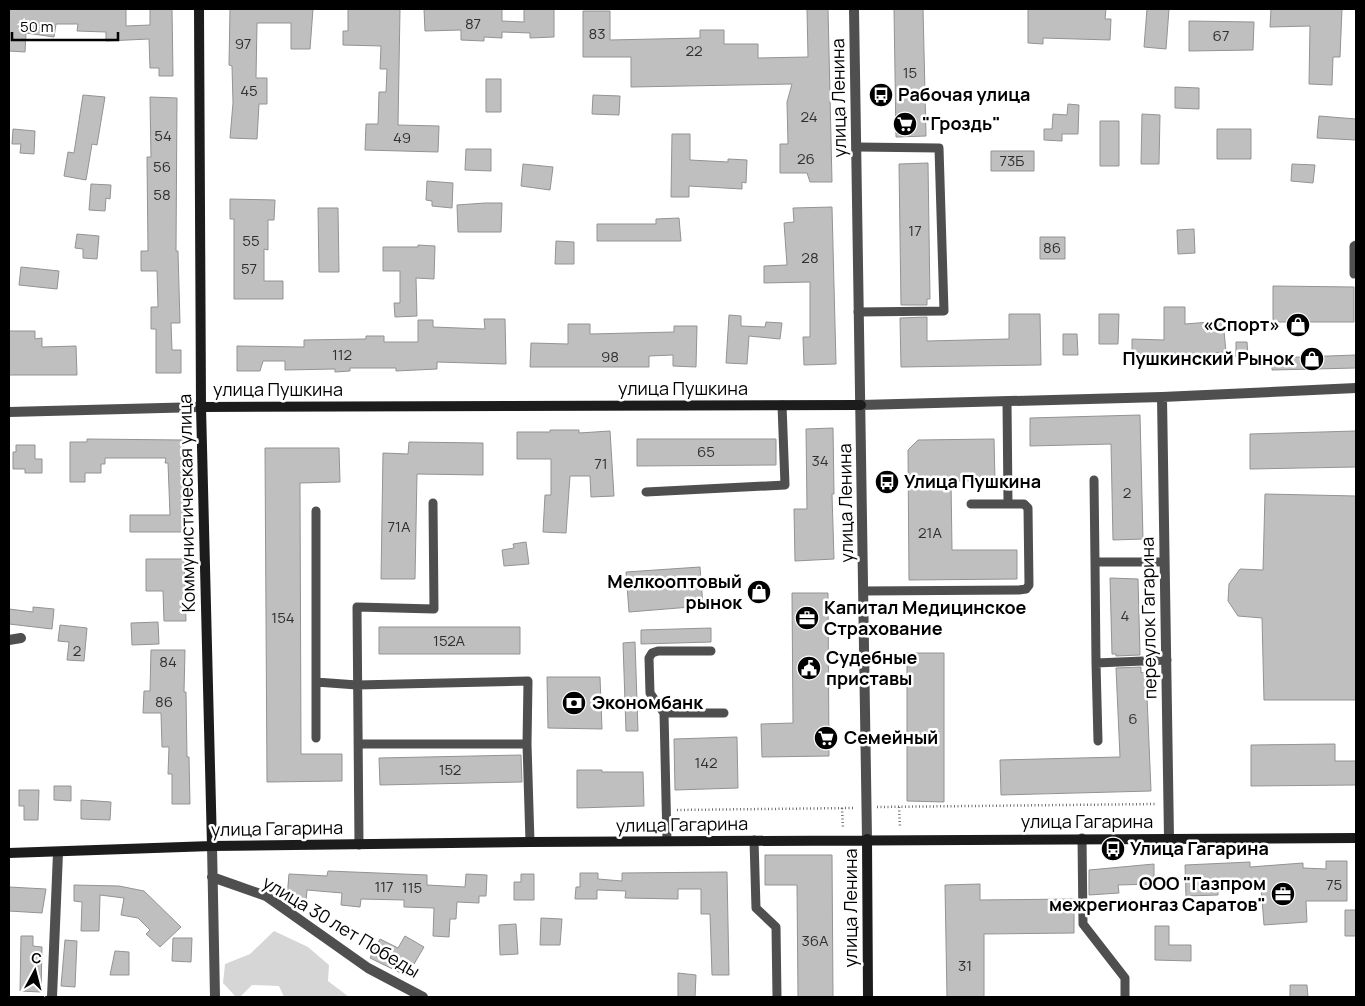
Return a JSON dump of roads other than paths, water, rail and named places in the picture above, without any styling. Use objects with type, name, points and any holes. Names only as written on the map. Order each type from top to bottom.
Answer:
[{"type":"street","name":"Коммунистическая улица","points":[[198,9],[201,406],[215,997]]},
{"type":"street","name":"улица Ленина","points":[[854,9],[868,997]]},
{"type":"street","name":"улица Пушкина","points":[[9,412],[201,406],[861,405],[1162,397],[1356,388]]},
{"type":"street","name":"переулок Гагарина","points":[[1162,397],[1169,838]]},
{"type":"street","points":[[9,640],[21,638]]},
{"type":"street","name":"улица Гагарина","points":[[9,853],[58,853],[212,846],[530,842],[1356,838]]},
{"type":"street","points":[[52,997],[58,853]]},
{"type":"street","name":"улица 30 лет Победы","points":[[212,877],[266,896],[368,968],[423,997]]},
{"type":"lane","points":[[857,147],[939,148],[944,311],[858,312]]},
{"type":"lane","points":[[1354,274],[1354,246],[1356,245]]},
{"type":"lane","points":[[1007,401],[1008,504]]},
{"type":"lane","points":[[646,492],[785,485],[782,406]]},
{"type":"lane","points":[[1094,480],[1098,741]]},
{"type":"lane","points":[[359,845],[357,607],[434,609],[433,503]]},
{"type":"lane","points":[[863,591],[1026,589],[1030,579],[1028,508],[1024,504],[971,504]]},
{"type":"lane","points":[[316,511],[316,738]]},
{"type":"lane","points":[[1095,562],[1164,562]]},
{"type":"lane","points":[[667,841],[664,714],[650,693],[649,658],[652,653],[711,651]]},
{"type":"lane","points":[[1096,663],[1167,660]]},
{"type":"lane","points":[[316,682],[357,685],[528,681],[527,744],[530,842]]},
{"type":"lane","points":[[664,714],[724,713]]},
{"type":"lane","points":[[358,744],[527,744]]},
{"type":"lane","points":[[1082,838],[1083,924],[1125,978],[1125,997]]},
{"type":"lane","points":[[754,840],[757,911],[776,927],[777,997]]},
{"type":"place","name":"Рабочая улица","points":[[881,95]]},
{"type":"place","name":"\"Гроздь\"","points":[[905,124]]},
{"type":"place","name":"«Спорт»","points":[[1298,325]]},
{"type":"place","name":"Пушкинский Рынок","points":[[1312,359]]},
{"type":"place","name":"Улица Пушкина","points":[[887,482]]},
{"type":"place","name":"Мелкооптовый рынок","points":[[759,592]]},
{"type":"place","name":"Капитал Медицинское Страхование","points":[[807,618]]},
{"type":"place","name":"Судебные приставы","points":[[809,668]]},
{"type":"place","name":"Экономбанк","points":[[574,703]]},
{"type":"place","name":"Семейный","points":[[826,738]]},
{"type":"place","name":"Улица Гагарина","points":[[1113,849]]},
{"type":"place","name":"ООО \"Газпром межрегионгаз Саратов\"","points":[[1283,894]]}]
